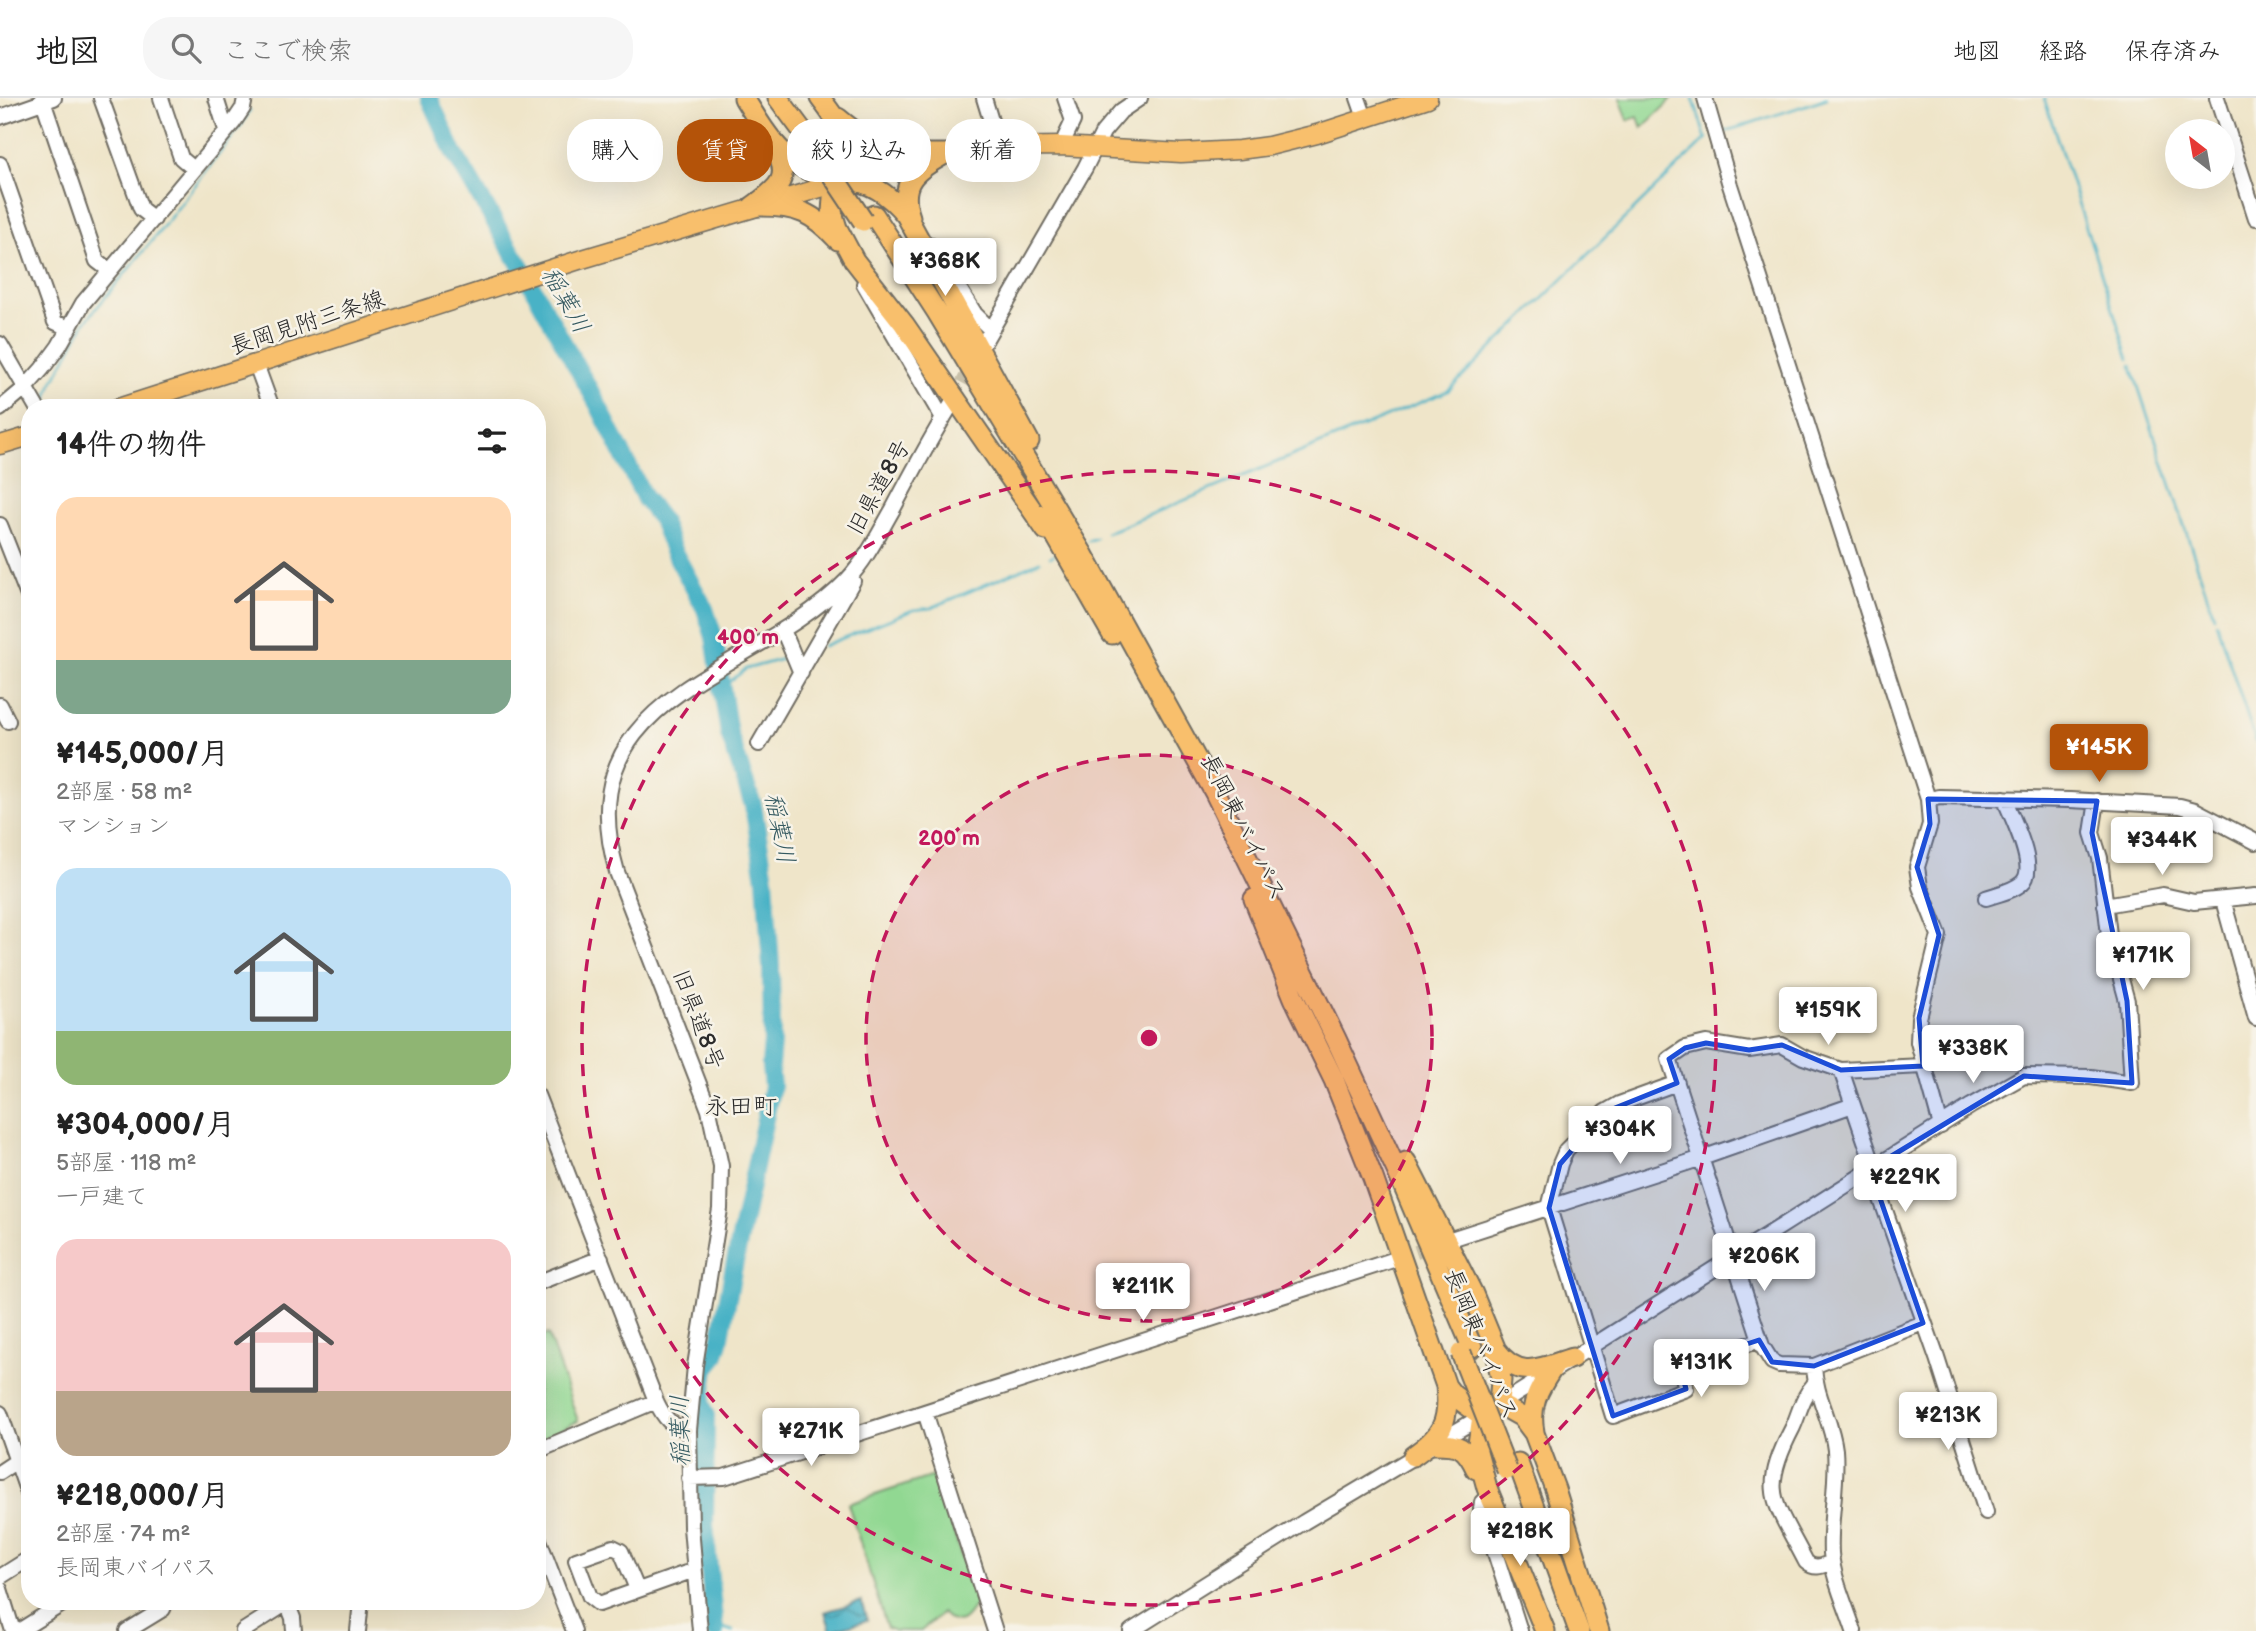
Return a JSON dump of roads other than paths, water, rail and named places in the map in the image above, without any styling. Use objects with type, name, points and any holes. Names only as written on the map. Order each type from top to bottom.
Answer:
[{"type":"highway","points":[[744,98],[757,119]]},
{"type":"highway","name":"長岡東バイパス","points":[[778,98],[797,119]]},
{"type":"highway","name":"長岡東バイパス","points":[[794,98],[804,119]]},
{"type":"highway","points":[[820,98],[833,114],[861,138],[881,148],[925,154],[945,153]]},
{"type":"highway","points":[[833,114],[836,119]]},
{"type":"highway","points":[[773,143],[787,157]]},
{"type":"highway","points":[[756,207],[772,193],[783,177],[785,167],[773,145]]},
{"type":"highway","points":[[917,234],[905,201],[908,185],[916,174],[945,154]]},
{"type":"highway","points":[[842,182],[832,198],[832,212],[837,228],[856,262]]},
{"type":"highway","name":"長岡東バイパス","points":[[844,182],[937,312],[1084,555],[1215,793],[1280,923],[1398,1173],[1579,1631]]},
{"type":"highway","points":[[865,182],[897,204],[917,234],[1062,504],[1084,555]]},
{"type":"highway","points":[[756,207],[783,206],[808,213],[826,228],[904,324],[1039,523],[1063,548]]},
{"type":"highway","name":"長岡東バイパス","points":[[868,218],[1154,708],[1254,900],[1466,1350]]},
{"type":"highway","points":[[1254,900],[1294,998],[1334,1080],[1373,1178],[1446,1386],[1447,1408],[1443,1426],[1430,1444],[1413,1456]]},
{"type":"highway","points":[[1280,923],[1366,1082],[1473,1294],[1496,1350],[1502,1380],[1499,1404],[1522,1417],[1534,1433]]},
{"type":"highway","points":[[1496,1350],[1502,1358],[1522,1370],[1538,1370],[1572,1358]]},
{"type":"highway","points":[[1552,1369],[1539,1388],[1532,1408],[1534,1433],[1555,1489],[1599,1631]]},
{"type":"highway","points":[[1446,1386],[1453,1395],[1482,1416],[1477,1451],[1488,1492],[1545,1631]]},
{"type":"highway","points":[[1435,1444],[1452,1444],[1464,1450],[1488,1492]]},
{"type":"highway","name":"長岡東バイパス","points":[[1513,1467],[1565,1631]]},
{"type":"main road","points":[[1041,146],[1181,153],[1239,150],[1317,134],[1428,98]]},
{"type":"main road","points":[[756,207],[842,182]]},
{"type":"main road","name":"長岡見附三条線","points":[[146,399],[579,260],[756,207]]},
{"type":"main road","points":[[0,445],[21,439]]},
{"type":"street","points":[[101,98],[141,209],[155,219]]},
{"type":"street","points":[[161,98],[181,158],[194,169]]},
{"type":"street","points":[[216,98],[226,130]]},
{"type":"street","points":[[0,409],[25,388],[59,346],[83,303],[239,115],[245,98]]},
{"type":"street","points":[[984,98],[990,119]]},
{"type":"street","points":[[1061,146],[1073,121],[1065,98]]},
{"type":"street","points":[[983,344],[1110,122],[1140,98]]},
{"type":"street","points":[[1358,98],[1364,118]]},
{"type":"street","points":[[1705,98],[1734,197],[1928,799],[1930,824],[1917,867],[1920,887],[1938,935],[1919,1018],[1918,1042],[1941,1126]]},
{"type":"street","points":[[2217,98],[2256,218]]},
{"type":"street","points":[[0,117],[46,99],[97,261],[109,270]]},
{"type":"street","points":[[0,164],[55,322],[68,328]]},
{"type":"street","points":[[917,234],[934,248],[975,314],[991,330]]},
{"type":"street","points":[[856,262],[861,279],[943,419]]},
{"type":"street","points":[[0,344],[32,399]]},
{"type":"street","points":[[256,364],[269,399]]},
{"type":"street","name":"旧県道8号","points":[[700,1631],[694,1573],[689,1430],[695,1366],[720,1209],[721,1166],[705,1101],[617,872],[608,834],[608,804],[619,761],[638,729],[668,701],[783,630],[834,593],[850,577],[872,547],[953,402]]},
{"type":"street","points":[[0,525],[21,578]]},
{"type":"street","points":[[759,744],[872,547]]},
{"type":"street","points":[[783,630],[801,673]]},
{"type":"street","points":[[0,705],[8,721]]},
{"type":"street","points":[[1928,799],[2004,798],[2180,806],[2195,810],[2256,842]]},
{"type":"street","points":[[1986,898],[2022,884],[2029,871],[2027,857],[2004,798]]},
{"type":"street","points":[[1131,1631],[1482,1416],[1552,1369],[2024,1076],[2091,1077],[2132,1083],[2127,1001],[2109,935],[2100,858],[2092,834],[2097,801]]},
{"type":"street","points":[[2105,905],[2163,895],[2194,902],[2256,896]]},
{"type":"street","points":[[2223,900],[2256,1018]]},
{"type":"street","points":[[1923,1066],[1841,1070],[1803,1057],[1782,1045],[1749,1050],[1706,1043],[1685,1048],[1670,1059],[1760,1340],[1772,1362],[1814,1366],[1923,1323]]},
{"type":"street","points":[[1841,1070],[1871,1169],[1937,1358],[1986,1512]]},
{"type":"street","points":[[1677,1083],[1619,1104],[1605,1112],[1580,1136],[1566,1150],[1549,1208],[1613,1416],[1686,1390],[1680,1366],[1760,1340]]},
{"type":"street","points":[[1451,1240],[1702,1158],[1853,1105]]},
{"type":"street","points":[[546,1118],[656,1401],[667,1421],[689,1430]]},
{"type":"street","points":[[546,1279],[601,1258]]},
{"type":"street","points":[[689,1478],[724,1477],[1396,1259]]},
{"type":"street","points":[[1814,1366],[1815,1383],[1835,1448],[1832,1562],[1854,1631]]},
{"type":"street","points":[[1815,1383],[1804,1396],[1780,1449],[1773,1489],[1780,1516],[1806,1562],[1811,1567],[1832,1562]]},
{"type":"street","points":[[546,1447],[656,1401]]},
{"type":"street","points":[[925,1412],[995,1631]]},
{"type":"street","points":[[0,1413],[21,1474]]},
{"type":"street","points":[[0,1472],[12,1464],[18,1466]]},
{"type":"street","points":[[1488,1492],[1481,1508],[1520,1631]]},
{"type":"street","points":[[637,1589],[621,1551],[617,1548],[610,1546],[576,1560],[590,1597],[595,1603],[604,1603],[637,1589],[686,1573],[694,1573]]},
{"type":"street","points":[[546,1558],[574,1631]]},
{"type":"street","points":[[0,1577],[21,1564]]},
{"type":"street","points":[[0,1589],[13,1631]]},
{"type":"street","points":[[19,1631],[53,1610]]},
{"type":"street","points":[[127,1631],[161,1610]]},
{"type":"street","points":[[243,1631],[276,1610]]},
{"type":"street","points":[[291,1610],[294,1631]]},
{"type":"street","points":[[358,1631],[360,1610]]},
{"type":"water","points":[[861,1601],[867,1620],[831,1631],[825,1612]]},
{"type":"waterway","name":"稲葉川","points":[[429,98],[454,153],[597,403],[645,499],[661,520],[673,550],[705,609],[714,637],[729,734],[753,805],[765,879],[771,966],[772,1086],[720,1341],[715,1357],[706,1368],[701,1403],[706,1414],[705,1525],[715,1631]]},
{"type":"waterway","points":[[1693,98],[1706,139]]},
{"type":"waterway","points":[[1724,132],[1827,98]]},
{"type":"waterway","points":[[2044,98],[2129,359]]},
{"type":"waterway","points":[[47,399],[51,386],[85,322],[160,231],[243,123],[250,110]]},
{"type":"waterway","points":[[1106,533],[1448,391],[1707,138]]},
{"type":"waterway","points":[[2131,365],[2214,616]]},
{"type":"waterway","points":[[1088,541],[1096,538]]},
{"type":"waterway","points":[[1050,557],[1054,555]]},
{"type":"waterway","points":[[823,646],[913,610],[931,608],[1040,561]]},
{"type":"waterway","points":[[2216,622],[2256,742]]},
{"type":"waterway","points":[[721,688],[746,669],[790,657]]},
{"type":"waterway","points":[[714,1625],[733,1631]]},
{"type":"tunnel","points":[[953,402],[973,363]]},
{"type":"tunnel","points":[[1396,1259],[1436,1245]]},
{"type":"district","name":"永田町","points":[[741,1106]]}]
